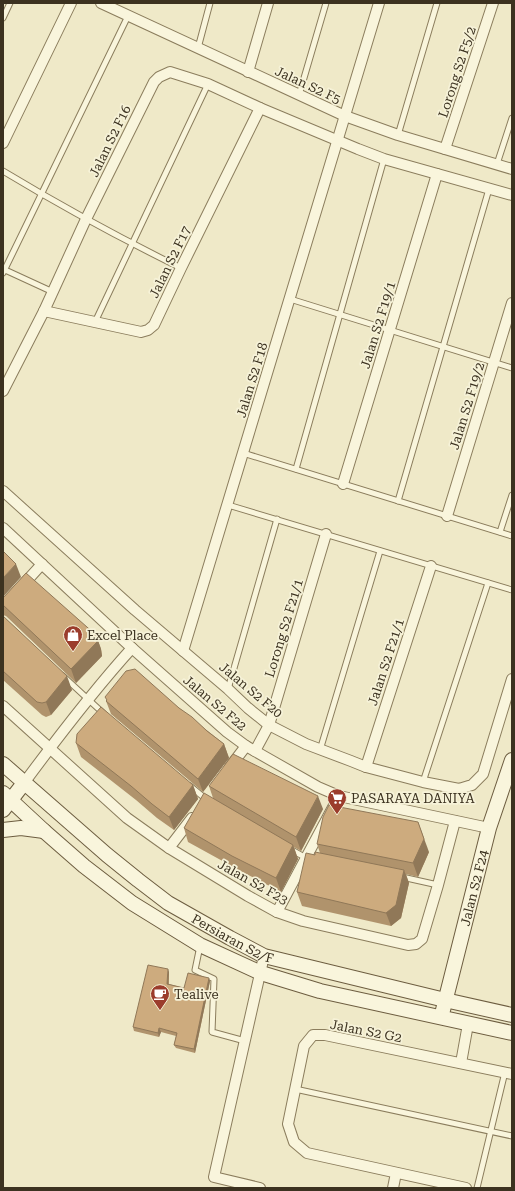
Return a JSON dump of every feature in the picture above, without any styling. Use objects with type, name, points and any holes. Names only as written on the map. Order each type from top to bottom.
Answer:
[{"type":"main road","name":"Jalan S2 F24","points":[[440,1018],[489,828],[512,760]]},
{"type":"main road","name":"Persiaran S2/F","points":[[3,764],[107,855],[168,903],[264,956],[512,1015]]},
{"type":"main road","points":[[6,801],[24,783]]},
{"type":"main road","name":"Persiaran S2/F","points":[[6,801],[44,831],[84,866],[132,903],[200,945],[260,973],[320,991],[512,1033]]},
{"type":"main road","points":[[3,830],[21,828],[44,831]]},
{"type":"street","points":[[3,143],[71,3]]},
{"type":"street","name":"Jalan S2 F5","points":[[101,3],[345,116],[398,135],[512,169]]},
{"type":"street","points":[[248,72],[268,3]]},
{"type":"street","name":"Jalan S2 F18","points":[[183,651],[379,3]]},
{"type":"street","name":"Lorong S2 F5/2","points":[[445,149],[493,3]]},
{"type":"street","name":"Jalan S2 F16","points":[[3,391],[44,311],[86,219],[154,82],[159,77],[170,72],[208,84],[260,108],[384,159],[512,195]]},
{"type":"street","name":"Jalan S2 F17","points":[[44,311],[141,332],[148,330],[154,325],[260,108]]},
{"type":"street","name":"Jalan S2 F19/1","points":[[343,484],[437,174]]},
{"type":"street","name":"Jalan S2 F19/2","points":[[447,516],[512,303]]},
{"type":"street","name":"Jalan S2 F20","points":[[3,492],[135,610],[269,725],[306,744],[366,767],[423,782],[459,788],[472,785],[483,774],[512,679]]},
{"type":"street","name":"Jalan S2 F22","points":[[3,528],[132,648],[227,732],[250,749],[318,787],[338,796],[489,828]]},
{"type":"street","name":"Lorong S2 F21/1","points":[[224,776],[250,749],[269,725],[326,534]]},
{"type":"street","points":[[3,607],[42,564]]},
{"type":"street","name":"Jalan S2 F21/1","points":[[366,767],[431,566]]},
{"type":"street","points":[[24,783],[88,700],[132,648]]},
{"type":"street","name":"Jalan S2 F23","points":[[3,706],[127,818],[169,848],[248,896],[277,912],[303,921],[408,945],[416,944],[422,939],[455,821]]},
{"type":"street","points":[[277,912],[309,859],[338,796]]},
{"type":"street","points":[[169,848],[205,803]]},
{"type":"street","points":[[260,1188],[214,1177],[264,956]]},
{"type":"street","points":[[461,1063],[468,1024]]},
{"type":"street","name":"Jalan S2 G2","points":[[466,1188],[307,1153],[294,1142],[288,1124],[304,1046],[313,1035],[325,1035],[509,1073]]},
{"type":"street","points":[[393,1188],[396,1173]]},
{"type":"lane","points":[[3,18],[10,3]]},
{"type":"lane","points":[[198,48],[210,3]]},
{"type":"lane","points":[[299,95],[326,3]]},
{"type":"lane","points":[[398,135],[437,3]]},
{"type":"lane","points":[[53,292],[4,271],[128,16]]},
{"type":"lane","points":[[94,322],[208,84]]},
{"type":"lane","points":[[497,164],[512,118]]},
{"type":"lane","points":[[296,469],[384,159]]},
{"type":"lane","points":[[3,171],[86,219],[181,268]]},
{"type":"lane","points":[[398,501],[489,188]]},
{"type":"lane","points":[[290,299],[512,368]]},
{"type":"lane","points":[[243,453],[512,536]]},
{"type":"lane","points":[[500,532],[512,495]]},
{"type":"lane","points":[[228,505],[512,590]]},
{"type":"lane","points":[[228,689],[277,519]]},
{"type":"lane","points":[[320,750],[380,551]]},
{"type":"lane","points":[[423,782],[488,583]]},
{"type":"lane","points":[[60,673],[106,715]]},
{"type":"lane","points":[[188,785],[205,803]]},
{"type":"lane","points":[[285,846],[309,859]]},
{"type":"lane","points":[[399,877],[438,885]]},
{"type":"lane","points":[[200,945],[194,970],[214,980],[212,1032],[245,1041]]},
{"type":"lane","points":[[477,1188],[491,1131],[509,1073]]},
{"type":"lane","points":[[295,1089],[512,1136]]},
{"type":"building","points":[[3,551],[16,564],[3,578]]},
{"type":"building","points":[[26,573],[96,635],[97,642],[71,669],[3,605],[3,598]]},
{"type":"building","points":[[3,616],[67,676],[46,702],[37,702],[3,671]]},
{"type":"building","points":[[135,669],[179,708],[224,744],[198,779],[106,701],[107,700],[105,697],[126,671]]},
{"type":"building","points":[[101,707],[193,785],[169,817],[76,743],[77,734]]},
{"type":"building","points":[[233,754],[318,796],[296,837],[209,786]]},
{"type":"building","points":[[204,793],[293,845],[276,878],[232,856],[184,828]]},
{"type":"building","points":[[329,805],[418,822],[424,839],[413,863],[317,844],[323,817]]},
{"type":"building","points":[[315,852],[404,870],[396,905],[386,913],[297,892],[306,853],[315,855]]},
{"type":"building","points":[[148,965],[168,969],[167,984],[184,988],[188,973],[209,978],[194,1049],[174,1045],[177,1033],[159,1028],[158,1033],[133,1027]]},
{"type":"place","name":"Excel Place","points":[[73,652]]},
{"type":"place","name":"PASARAYA DANIYA","points":[[337,815]]},
{"type":"place","name":"Tealive","points":[[160,1011]]}]
